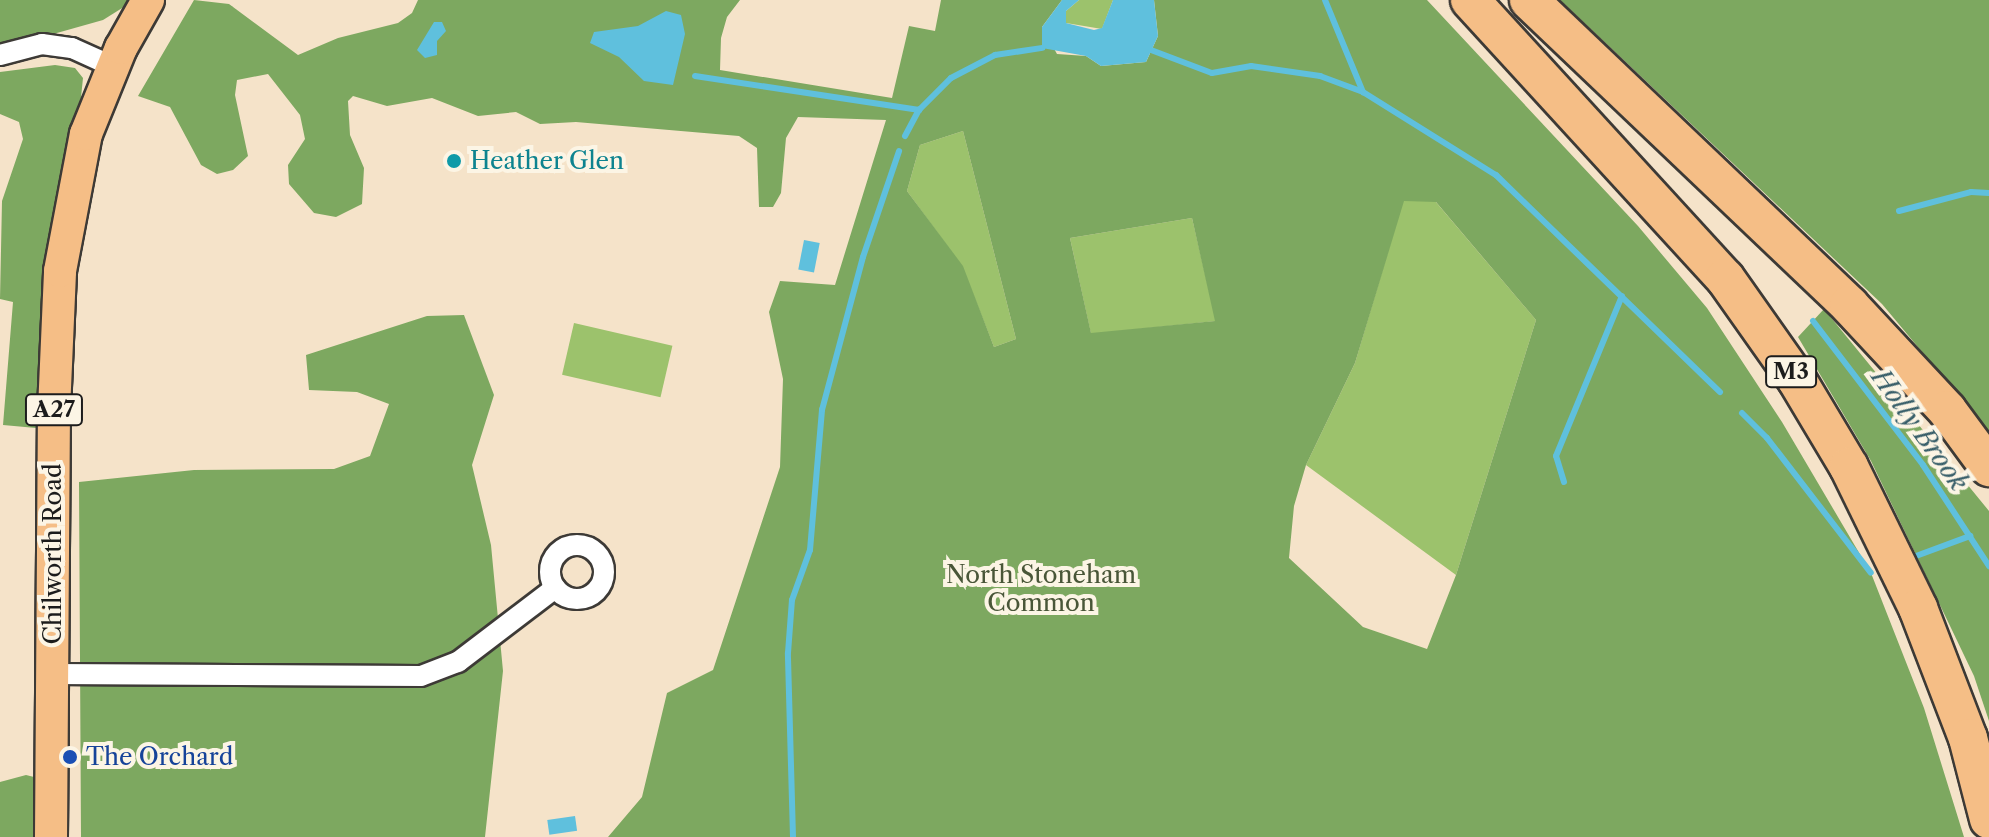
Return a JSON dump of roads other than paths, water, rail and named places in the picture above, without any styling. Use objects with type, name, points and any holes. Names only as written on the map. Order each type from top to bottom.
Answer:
[{"type":"highway","name":"M3","points":[[1470,0],[1725,278],[1797,380],[1849,467],[1918,608],[1968,738],[1989,819]]},
{"type":"highway","points":[[1529,0],[1849,305],[1947,410],[1989,467]]},
{"type":"main road","name":"Chilworth Road","points":[[51,837],[60,271],[74,178],[112,66],[148,0]]},
{"type":"street","points":[[0,55],[42,44],[72,48],[112,66]]},
{"type":"street","points":[[52,674],[421,676],[458,662],[555,588]]},
{"type":"water","points":[[1062,0],[1079,0],[1066,11],[1066,23],[1094,30],[1102,28],[1113,0],[1154,0],[1158,36],[1146,62],[1101,66],[1086,56],[1042,48],[1042,27]]},
{"type":"water","points":[[666,11],[681,15],[685,34],[673,85],[644,81],[619,57],[590,43],[594,32],[638,26]]},
{"type":"water","points":[[434,22],[442,22],[446,31],[437,41],[437,55],[425,58],[417,50]]},
{"type":"water","points":[[804,240],[820,243],[814,273],[798,269]]},
{"type":"water","points":[[575,816],[577,831],[549,835],[547,820]]},
{"type":"waterway","points":[[1325,0],[1363,92]]},
{"type":"waterway","points":[[905,136],[919,110],[951,78],[995,55],[1042,48]]},
{"type":"waterway","points":[[1151,50],[1212,73],[1251,66],[1320,76],[1363,92],[1496,175],[1720,392]]},
{"type":"waterway","points":[[695,76],[919,110]]},
{"type":"waterway","points":[[793,837],[788,653],[792,600],[810,550],[822,410],[863,257],[899,151]]},
{"type":"waterway","name":"Holly Brook","points":[[1899,211],[1971,192],[1989,193]]},
{"type":"waterway","points":[[1564,482],[1556,456],[1622,296]]},
{"type":"waterway","name":"Holly Brook","points":[[1813,321],[1923,465],[1989,566]]},
{"type":"waterway","points":[[1742,413],[1767,438],[1871,573]]},
{"type":"waterway","points":[[1916,556],[1970,536]]},
{"type":"place","name":"Heather Glen","points":[[454,161]]},
{"type":"place","name":"The Orchard","points":[[70,757]]},
{"type":"park label","name":"North Stoneham Common","points":[[1041,589]]}]
